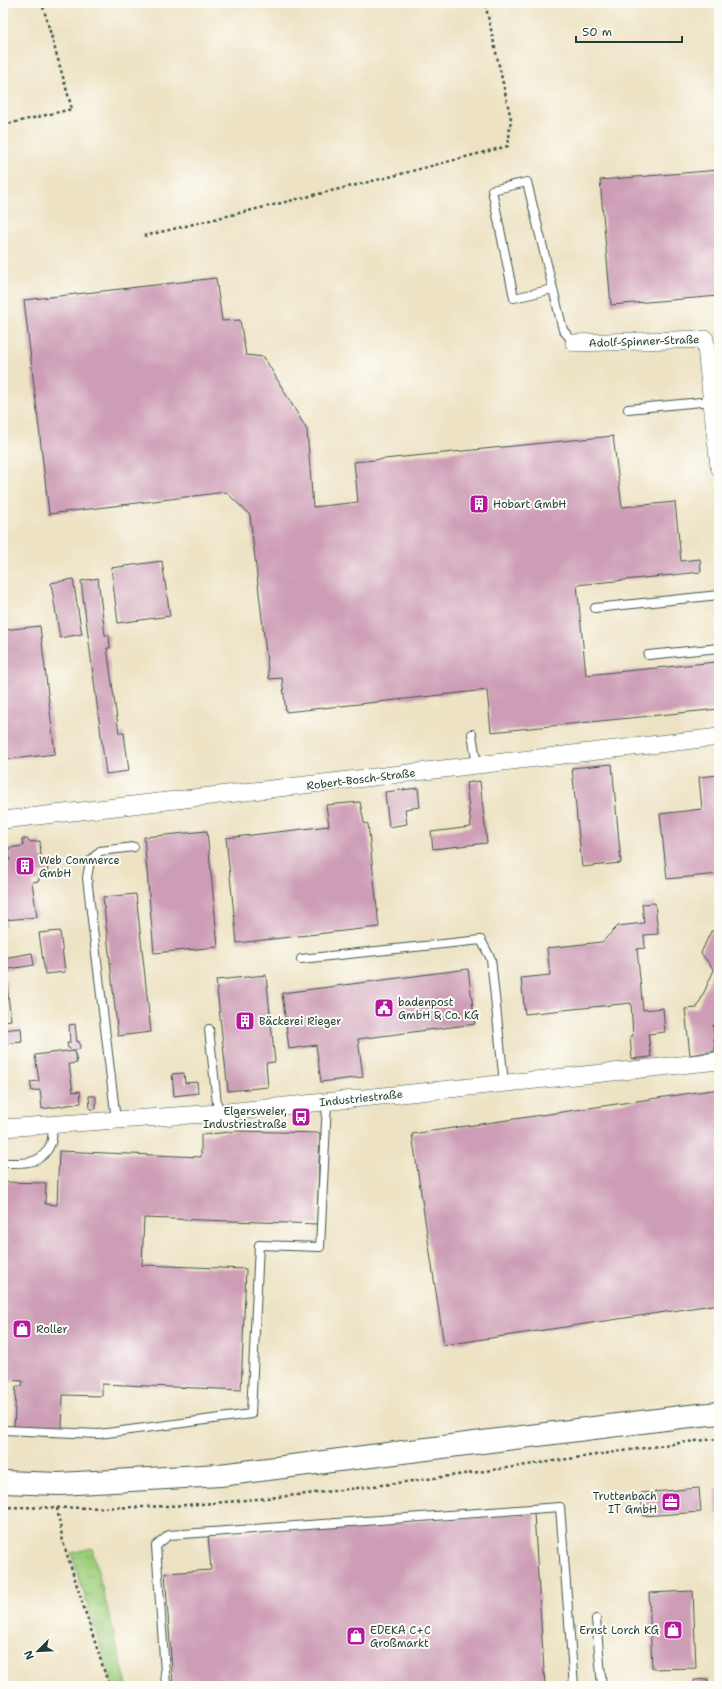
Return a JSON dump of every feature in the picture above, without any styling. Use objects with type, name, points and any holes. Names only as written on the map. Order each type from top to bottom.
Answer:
[{"type":"main road","points":[[3,1482],[60,1484],[220,1475],[719,1413]]},
{"type":"street","name":"Adolf-Spinner-Straße","points":[[574,343],[705,339],[719,467]]},
{"type":"street","name":"Robert-Bosch-Straße","points":[[3,820],[719,737]]},
{"type":"street","name":"Industriestraße","points":[[3,1128],[218,1112],[327,1102],[719,1061]]},
{"type":"lane","points":[[553,290],[514,298],[492,190],[527,182],[563,330],[574,343]]},
{"type":"lane","points":[[628,409],[712,400]]},
{"type":"lane","points":[[596,608],[719,595]]},
{"type":"lane","points":[[648,655],[719,648]]},
{"type":"lane","points":[[472,734],[477,766]]},
{"type":"lane","points":[[116,1120],[87,878],[90,861],[100,851],[134,847]]},
{"type":"lane","points":[[301,959],[481,940],[491,958],[504,1083]]},
{"type":"lane","points":[[209,1029],[218,1112]]},
{"type":"lane","points":[[3,1430],[99,1434],[250,1414],[259,1245],[320,1247],[327,1102]]},
{"type":"lane","points":[[3,1163],[30,1163],[43,1156],[52,1142],[53,1125]]},
{"type":"lane","points":[[166,1686],[156,1546],[169,1534],[560,1507],[574,1686]]},
{"type":"lane","points":[[596,1619],[602,1686]]},
{"type":"path","points":[[3,124],[72,109],[42,3]]},
{"type":"path","points":[[144,236],[385,178],[508,146],[511,119],[485,3]]},
{"type":"path","points":[[3,1507],[130,1507],[212,1503],[374,1485],[694,1441],[719,1439]]},
{"type":"path","points":[[57,1508],[63,1542],[109,1686]]},
{"type":"green space","points":[[92,1548],[127,1686],[113,1686],[71,1553]]},
{"type":"building","points":[[719,170],[719,296],[611,305],[600,180]]},
{"type":"building","name":"Hobart GmbH","points":[[216,278],[222,321],[240,320],[246,355],[264,357],[307,430],[313,507],[358,502],[354,462],[613,436],[622,507],[675,502],[681,561],[700,559],[701,572],[577,585],[586,675],[716,662],[719,709],[491,732],[487,690],[286,712],[282,678],[269,679],[250,515],[226,492],[49,514],[24,300]]},
{"type":"building","points":[[162,561],[170,616],[118,623],[111,568]]},
{"type":"building","points":[[98,578],[105,635],[109,635],[110,648],[107,648],[119,733],[124,733],[129,771],[106,774],[81,581]]},
{"type":"building","points":[[73,579],[82,634],[60,638],[51,583]]},
{"type":"building","points":[[40,626],[55,754],[3,760],[3,630]]},
{"type":"building","points":[[612,764],[621,863],[582,867],[572,768]]},
{"type":"building","points":[[719,775],[719,874],[667,879],[660,814],[702,809],[699,777]]},
{"type":"building","points":[[480,781],[487,843],[433,849],[431,832],[471,827],[466,783]]},
{"type":"building","points":[[418,788],[420,807],[405,809],[407,824],[389,827],[385,792]]},
{"type":"building","points":[[360,802],[364,823],[368,824],[379,927],[237,943],[226,838],[329,826],[326,805]]},
{"type":"building","points":[[207,831],[218,947],[154,953],[144,837]]},
{"type":"building","points":[[22,839],[27,839],[31,842],[40,841],[41,858],[46,858],[48,872],[39,873],[39,881],[32,882],[37,917],[6,920],[7,926],[3,926],[3,860],[10,860],[9,848],[23,846]]},
{"type":"building","points":[[136,894],[151,1032],[118,1036],[103,897]]},
{"type":"building","points":[[655,903],[658,934],[644,935],[645,948],[637,949],[643,1010],[663,1008],[665,1032],[648,1034],[651,1057],[632,1059],[630,1036],[633,1036],[631,1003],[525,1014],[521,978],[550,975],[547,948],[602,942],[618,926],[644,923],[642,904]]},
{"type":"building","points":[[60,931],[65,972],[45,974],[39,933]]},
{"type":"building","points":[[711,931],[719,931],[719,1025],[713,1025],[715,1051],[690,1055],[685,1009],[697,1008],[714,970],[701,953]]},
{"type":"building","points":[[32,953],[34,965],[3,970],[3,958]]},
{"type":"building","points":[[468,969],[475,1024],[358,1039],[363,1077],[321,1082],[316,1045],[289,1049],[282,993]]},
{"type":"building","name":"Bäckerei Rieger","points":[[266,975],[275,1062],[266,1063],[268,1087],[228,1091],[216,980]]},
{"type":"building","points":[[3,979],[6,979],[11,1020],[3,1021]]},
{"type":"building","points":[[75,1024],[77,1042],[79,1041],[80,1049],[72,1050],[68,1048],[67,1043],[70,1043],[69,1025]]},
{"type":"building","points":[[21,1028],[22,1042],[3,1044],[3,1030]]},
{"type":"building","points":[[75,1051],[77,1063],[69,1064],[73,1092],[80,1091],[81,1103],[42,1109],[40,1090],[32,1091],[30,1082],[39,1081],[35,1055]]},
{"type":"building","points":[[184,1073],[185,1083],[197,1082],[198,1093],[174,1096],[172,1074]]},
{"type":"building","points":[[719,1089],[719,1304],[444,1345],[412,1134]]},
{"type":"building","points":[[89,1096],[96,1096],[96,1109],[90,1109]]},
{"type":"building","points":[[238,1131],[320,1133],[317,1224],[144,1218],[142,1265],[246,1269],[241,1390],[102,1384],[102,1396],[63,1395],[62,1431],[14,1428],[16,1386],[22,1386],[23,1381],[3,1380],[3,1182],[46,1183],[45,1204],[57,1205],[59,1151],[201,1157],[201,1135]]},
{"type":"building","name":"Truttenbach IT GmbH","points":[[699,1488],[701,1512],[643,1516],[641,1493]]},
{"type":"building","points":[[719,1488],[719,1514],[717,1514],[715,1489]]},
{"type":"building","name":"EDEKA C+C Großmarkt","points":[[534,1513],[545,1686],[173,1686],[165,1573],[211,1570],[208,1535]]},
{"type":"building","name":"Ernst Lorch KG","points":[[693,1591],[696,1668],[652,1669],[649,1593]]},
{"type":"building","points":[[708,1679],[708,1686],[694,1686],[694,1680]]},
{"type":"place","name":"Hobart GmbH","points":[[479,504]]},
{"type":"place","name":"Web Commerce GmbH","points":[[25,866]]},
{"type":"place","name":"badenpost GmbH & Co. KG","points":[[384,1008]]},
{"type":"place","name":"Bäckerei Rieger","points":[[245,1021]]},
{"type":"place","name":"Elgersweier, Industriestraße","points":[[301,1117]]},
{"type":"place","name":"Roller","points":[[22,1329]]},
{"type":"place","name":"Truttenbach IT GmbH","points":[[671,1502]]},
{"type":"place","name":"Ernst Lorch KG","points":[[673,1630]]},
{"type":"place","name":"EDEKA C+C Großmarkt","points":[[356,1636]]}]
